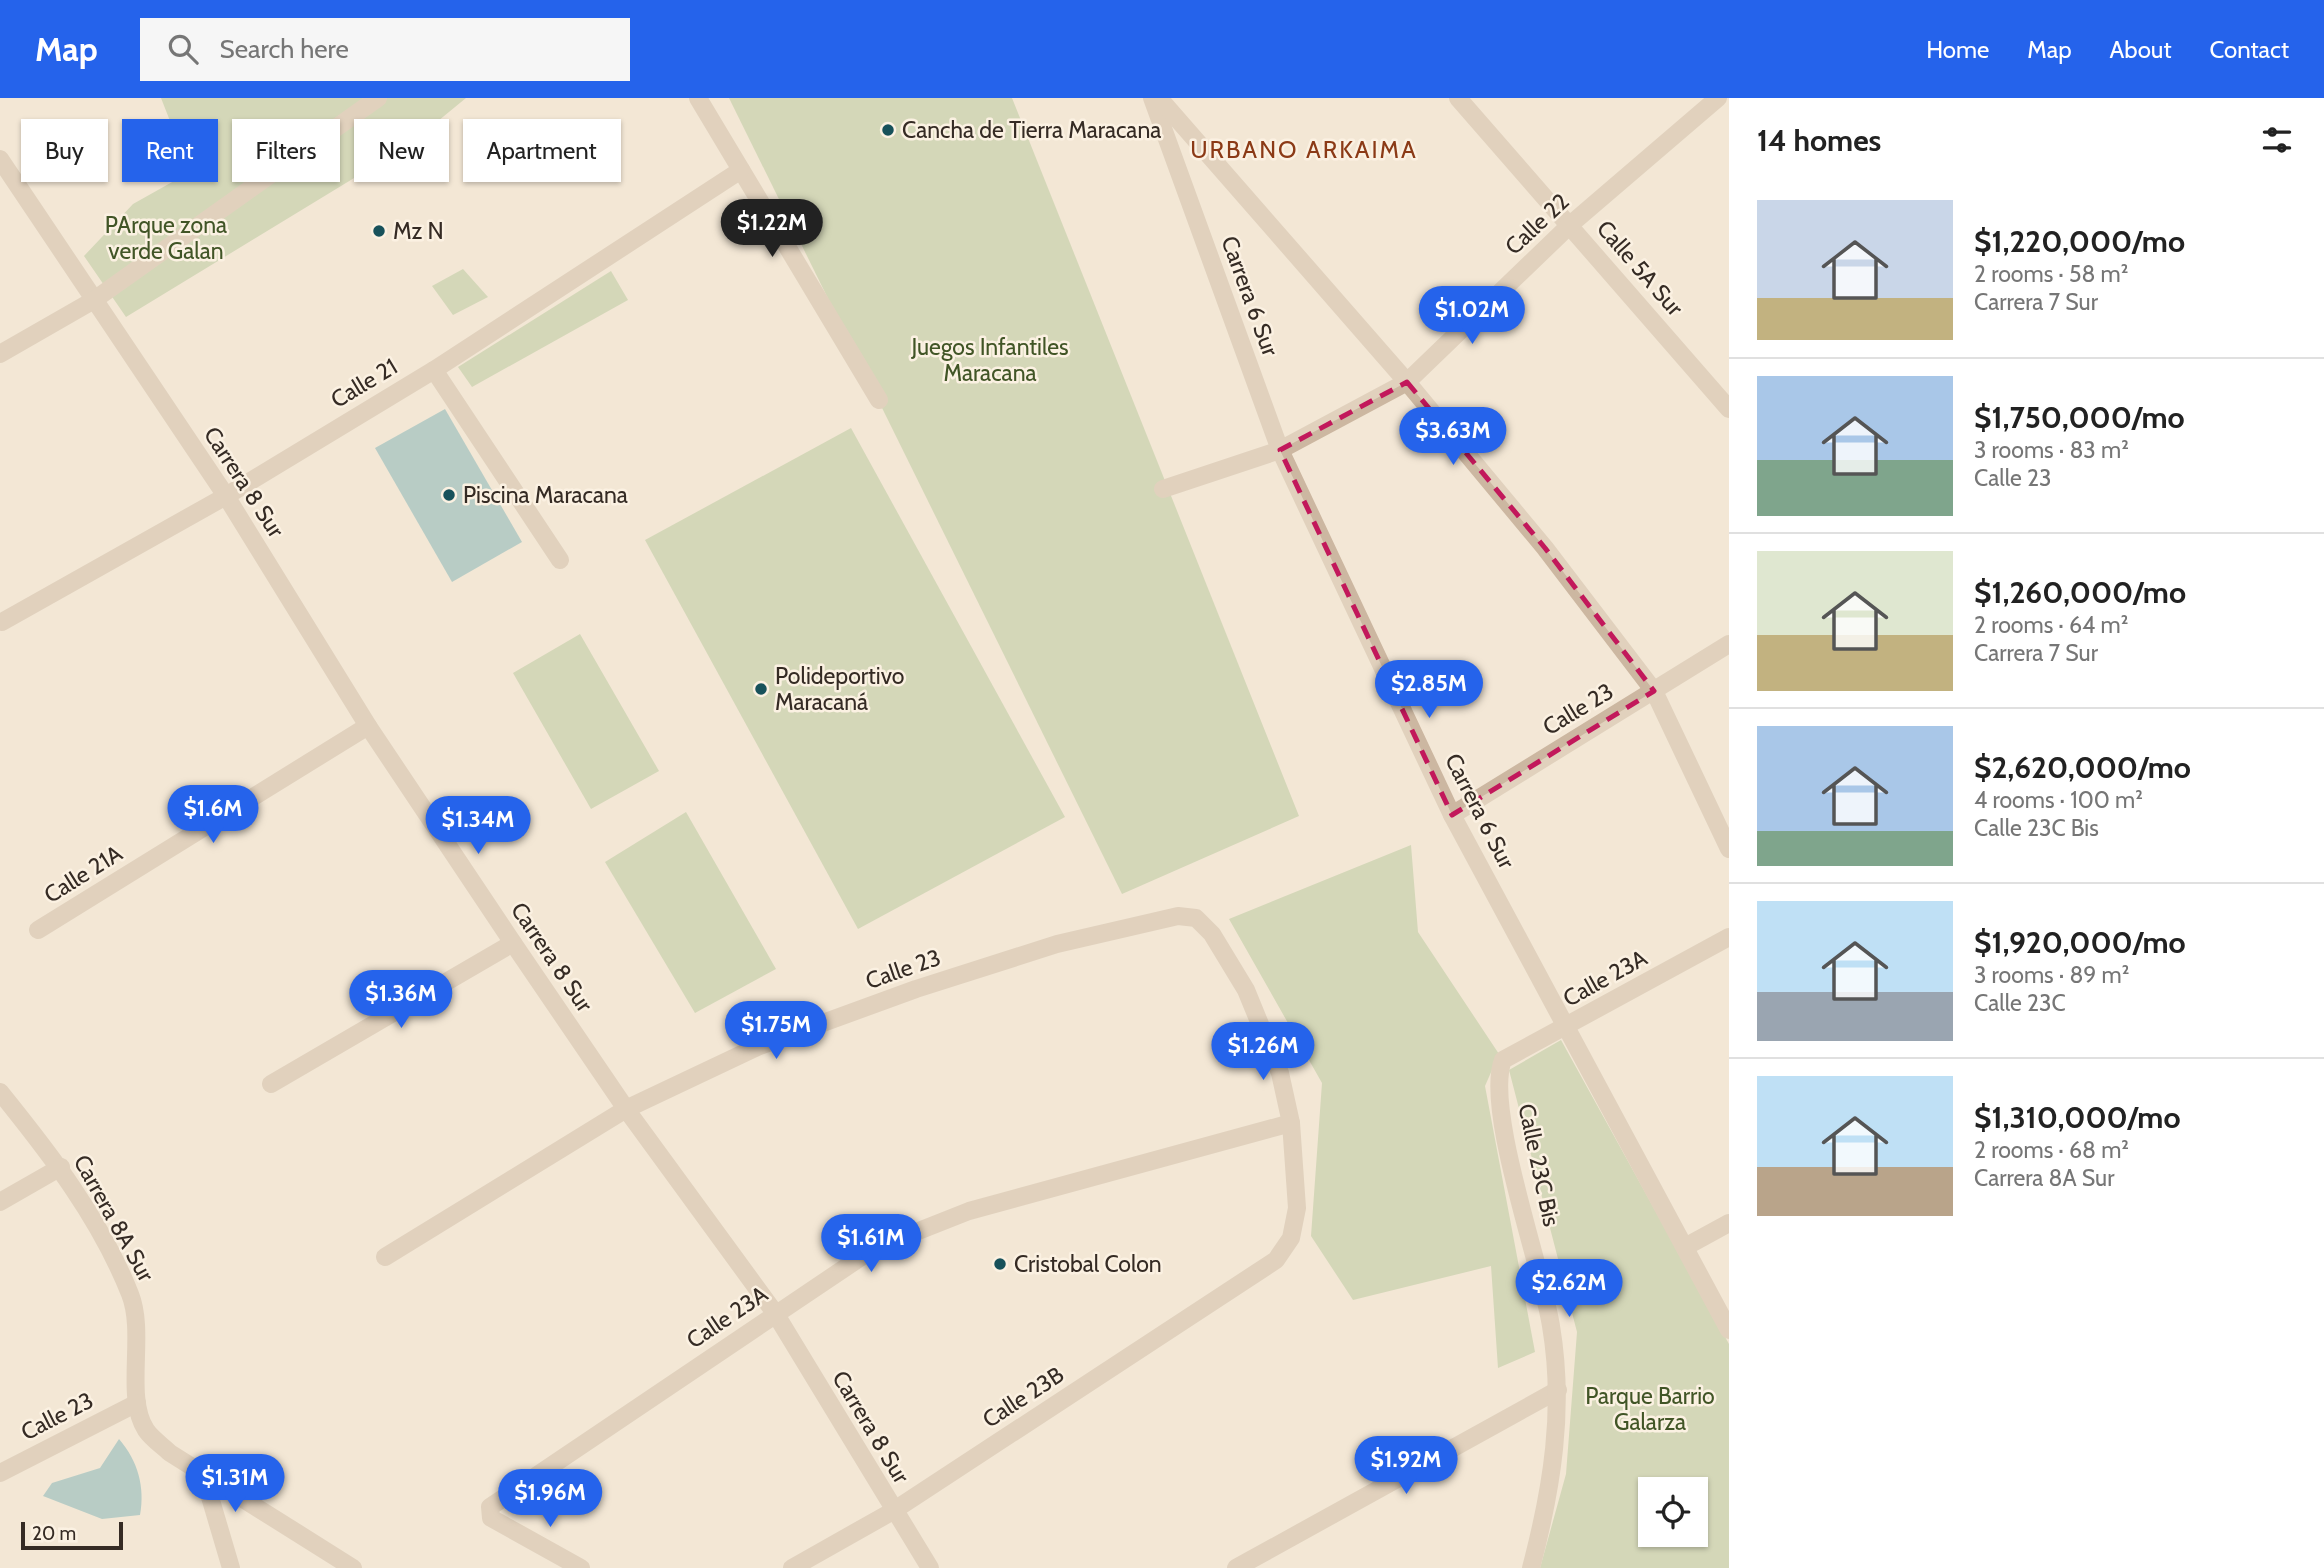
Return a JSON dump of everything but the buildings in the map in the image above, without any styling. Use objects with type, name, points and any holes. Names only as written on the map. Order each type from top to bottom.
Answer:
[{"type":"street","points":[[0,354],[94,300],[378,98]]},
{"type":"street","points":[[698,98],[879,400]]},
{"type":"street","name":"Carrera 6 Sur","points":[[1152,98],[1280,450],[1452,815],[1729,1331]]},
{"type":"street","name":"Carrera 6 Sur","points":[[1159,98],[1407,382],[1545,548],[1654,691],[1729,849]]},
{"type":"street","name":"Calle 5A Sur","points":[[1458,98],[1729,409]]},
{"type":"street","name":"Calle 22","points":[[1163,489],[1280,450],[1407,382],[1570,224],[1718,98]]},
{"type":"street","name":"Carrera 8 Sur","points":[[0,159],[226,496],[368,726],[513,943],[626,1109],[775,1313],[930,1568]]},
{"type":"street","name":"Calle 21","points":[[2,622],[226,496],[434,370],[741,170]]},
{"type":"street","points":[[434,370],[560,560]]},
{"type":"street","name":"Calle 23","points":[[1452,815],[1729,644]]},
{"type":"street","name":"Calle 21A","points":[[38,930],[368,726]]},
{"type":"street","name":"Calle 23","points":[[385,1257],[626,1109],[757,1048],[916,989],[1070,940],[1149,920],[1178,916],[1196,918],[1212,934],[1246,990],[1280,1073],[1291,1123]]},
{"type":"street","name":"Calle 23A","points":[[1503,1060],[1729,937]]},
{"type":"street","points":[[271,1084],[513,943]]},
{"type":"street","name":"Calle 23C Bis","points":[[1503,1060],[1498,1087],[1506,1137],[1551,1324],[1558,1390],[1555,1449],[1546,1510],[1531,1568]]},
{"type":"street","name":"Carrera 8A Sur","points":[[0,1092],[61,1167],[110,1251],[131,1296],[138,1343],[137,1403],[146,1430],[170,1453],[354,1568]]},
{"type":"street","name":"Calle 23A","points":[[581,1568],[491,1518],[490,1507],[775,1313],[873,1250],[920,1228],[1085,1178],[1291,1123]]},
{"type":"street","name":"Calle 23B","points":[[792,1568],[893,1511],[1276,1259],[1291,1238],[1297,1208],[1291,1123]]},
{"type":"street","points":[[0,1202],[61,1167]]},
{"type":"street","points":[[1685,1247],[1729,1223]]},
{"type":"street","points":[[1236,1568],[1558,1390]]},
{"type":"street","name":"Calle 23","points":[[0,1473],[137,1403]]},
{"type":"street","points":[[202,1471],[231,1568]]},
{"type":"highlighted area","points":[[1407,382],[1545,548],[1654,691],[1452,815],[1280,450]]},
{"type":"green space","name":"PArque zona verde Galan","points":[[161,98],[466,98],[440,119],[354,119],[354,178],[126,317],[84,256],[133,204],[172,182],[218,182],[218,119],[169,119]]},
{"type":"green space","name":"Juegos Infantiles Maracana","points":[[729,98],[1012,98],[1299,816],[1122,894]]},
{"type":"green space","points":[[463,269],[488,297],[453,315],[432,286]]},
{"type":"green space","points":[[611,271],[628,300],[472,387],[458,367]]},
{"type":"green space","points":[[851,428],[1065,817],[858,929],[645,540]]},
{"type":"green space","points":[[580,634],[659,771],[591,809],[513,673]]},
{"type":"green space","points":[[686,812],[776,969],[695,1013],[605,862]]},
{"type":"green space","points":[[1411,845],[1418,932],[1499,1054],[1485,1086],[1535,1352],[1498,1368],[1491,1266],[1353,1300],[1311,1236],[1322,1083],[1229,919]]},
{"type":"green space","name":"Parque Barrio Galarza","points":[[1561,1040],[1729,1344],[1729,1568],[1540,1568],[1566,1474],[1577,1332],[1509,1070]]},
{"type":"water","name":"Piscina Maracana","points":[[445,409],[522,542],[452,582],[375,448]]},
{"type":"water","points":[[119,1439],[131,1456],[141,1484],[140,1515],[102,1519],[43,1496],[52,1483],[100,1468]]},
{"type":"place","name":"Cancha de Tierra Maracana","points":[[888,130]]},
{"type":"place","name":"Mz N","points":[[379,231]]},
{"type":"place","name":"Piscina Maracana","points":[[449,495]]},
{"type":"place","name":"Polideportivo Maracaná","points":[[761,689]]},
{"type":"place","name":"Cristobal Colon","points":[[1000,1264]]},
{"type":"district","name":"URBANO ARKAIMA","points":[[1304,150]]}]
